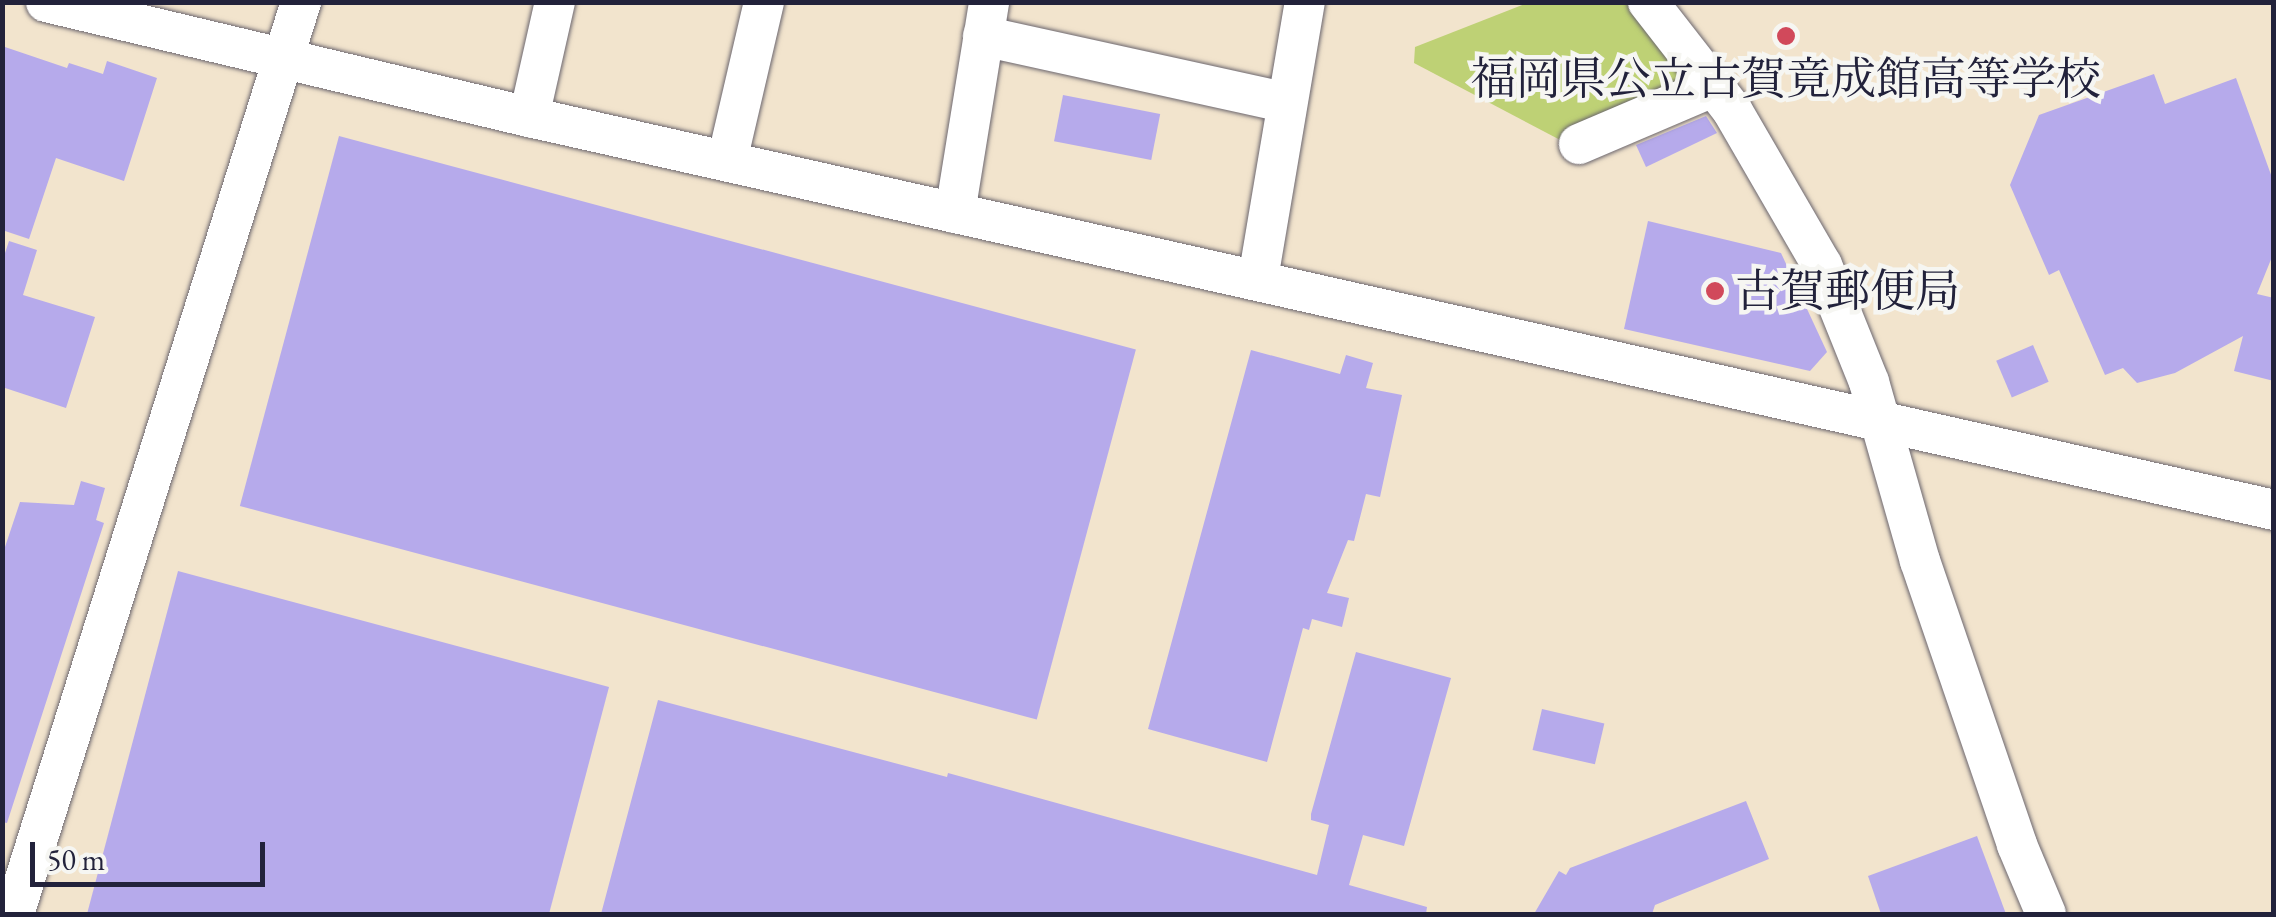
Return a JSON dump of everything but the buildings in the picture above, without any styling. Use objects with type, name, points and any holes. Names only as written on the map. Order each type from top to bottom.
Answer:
[{"type":"street","points":[[46,2],[529,117],[2274,510]]},
{"type":"street","points":[[14,914],[301,2]]},
{"type":"street","points":[[529,117],[555,2]]},
{"type":"street","points":[[727,161],[764,2]]},
{"type":"street","points":[[1258,280],[1305,2]]},
{"type":"street","points":[[1648,2],[1715,86],[1770,171],[1822,265],[1869,382],[1877,420],[2017,845],[2046,914]]},
{"type":"street","points":[[955,212],[986,19],[1287,103]]},
{"type":"street","points":[[1578,144],[1715,86]]},
{"type":"green space","points":[[1527,3],[1629,3],[1695,86],[1564,142],[1414,63],[1415,47]]},
{"type":"place","name":"福岡県公立古賀竟成館高等学校","points":[[1786,36]]},
{"type":"place","name":"古賀郵便局","points":[[1715,291]]}]
